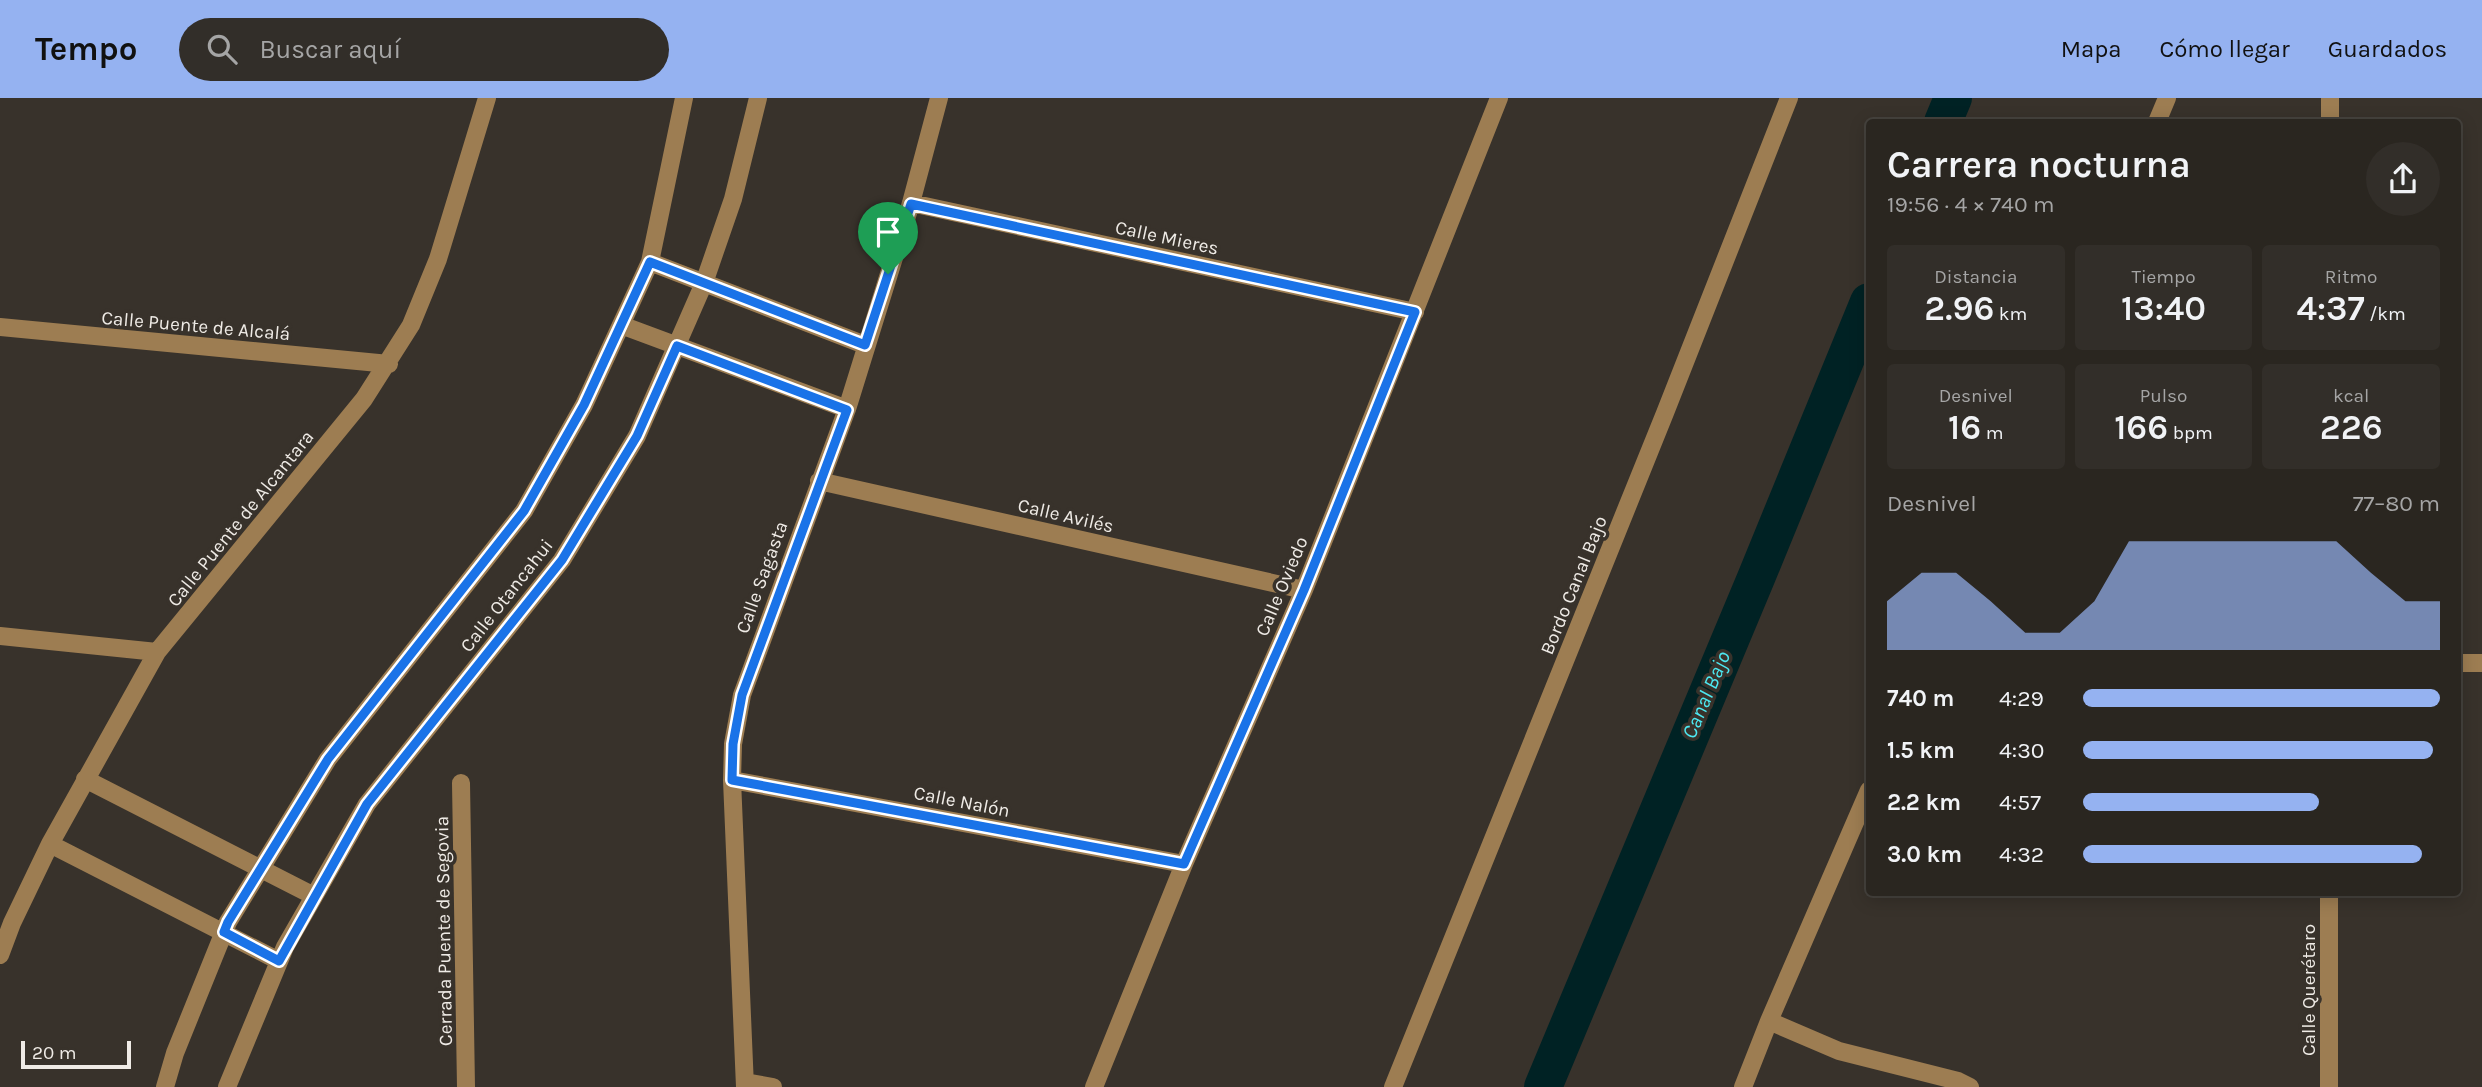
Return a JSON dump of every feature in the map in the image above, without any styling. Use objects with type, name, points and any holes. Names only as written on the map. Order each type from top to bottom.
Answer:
[{"type":"street","name":"Calle Puente de Alcantara","points":[[0,955],[6,922],[157,652],[348,419],[388,364],[411,325],[438,259],[488,98]]},
{"type":"street","name":"Calle Otancahui","points":[[165,1087],[175,1053],[224,932],[261,868],[328,759],[524,511],[584,405],[650,262],[684,98]]},
{"type":"street","name":"Calle Otancahui","points":[[227,1087],[279,961],[367,804],[562,560],[637,436],[705,283],[733,199],[758,98]]},
{"type":"street","name":"Calle Sagasta","points":[[745,1084],[732,780],[733,744],[742,695],[847,410],[911,204],[939,98]]},
{"type":"street","name":"Calle Oviedo","points":[[1094,1087],[1184,864],[1304,590],[1499,98]]},
{"type":"street","name":"Bordo Canal Bajo","points":[[1393,1087],[1789,98]]},
{"type":"street","points":[[2158,119],[2167,98]]},
{"type":"street","points":[[2330,98],[2330,119]]},
{"type":"street","name":"Calle Mieres","points":[[911,204],[1415,312]]},
{"type":"street","points":[[650,262],[865,345]]},
{"type":"street","points":[[621,326],[847,410]]},
{"type":"street","name":"Calle Puente de Alcalá","points":[[0,327],[388,364]]},
{"type":"street","name":"Calle Avilés","points":[[819,481],[1304,590]]},
{"type":"street","points":[[0,636],[157,652]]},
{"type":"street","points":[[2461,663],[2482,663]]},
{"type":"street","points":[[85,779],[314,896]]},
{"type":"street","name":"Calle Nalón","points":[[732,780],[1184,864]]},
{"type":"street","name":"Cerrada Puente de Segovia","points":[[461,783],[463,1084]]},
{"type":"street","points":[[1743,1087],[1866,797]]},
{"type":"street","points":[[50,844],[279,961]]},
{"type":"street","name":"Calle Querétaro","points":[[2329,896],[2329,1087]]},
{"type":"street","points":[[1769,1021],[1839,1051],[1937,1075],[1970,1087]]},
{"type":"street","points":[[745,1084],[774,1087]]},
{"type":"waterway","name":"Canal Bajo","points":[[1944,119],[1953,98]]},
{"type":"waterway","name":"Canal Bajo","points":[[1543,1087],[1866,309]]},
{"type":"route","points":[[911,204],[1415,312],[1304,590],[1184,864],[732,780],[733,744],[742,695],[847,410],[677,346],[637,436],[562,560],[367,804],[279,961],[224,932],[328,759],[524,511],[584,405],[650,262],[865,345],[888,274],[911,204]]}]
